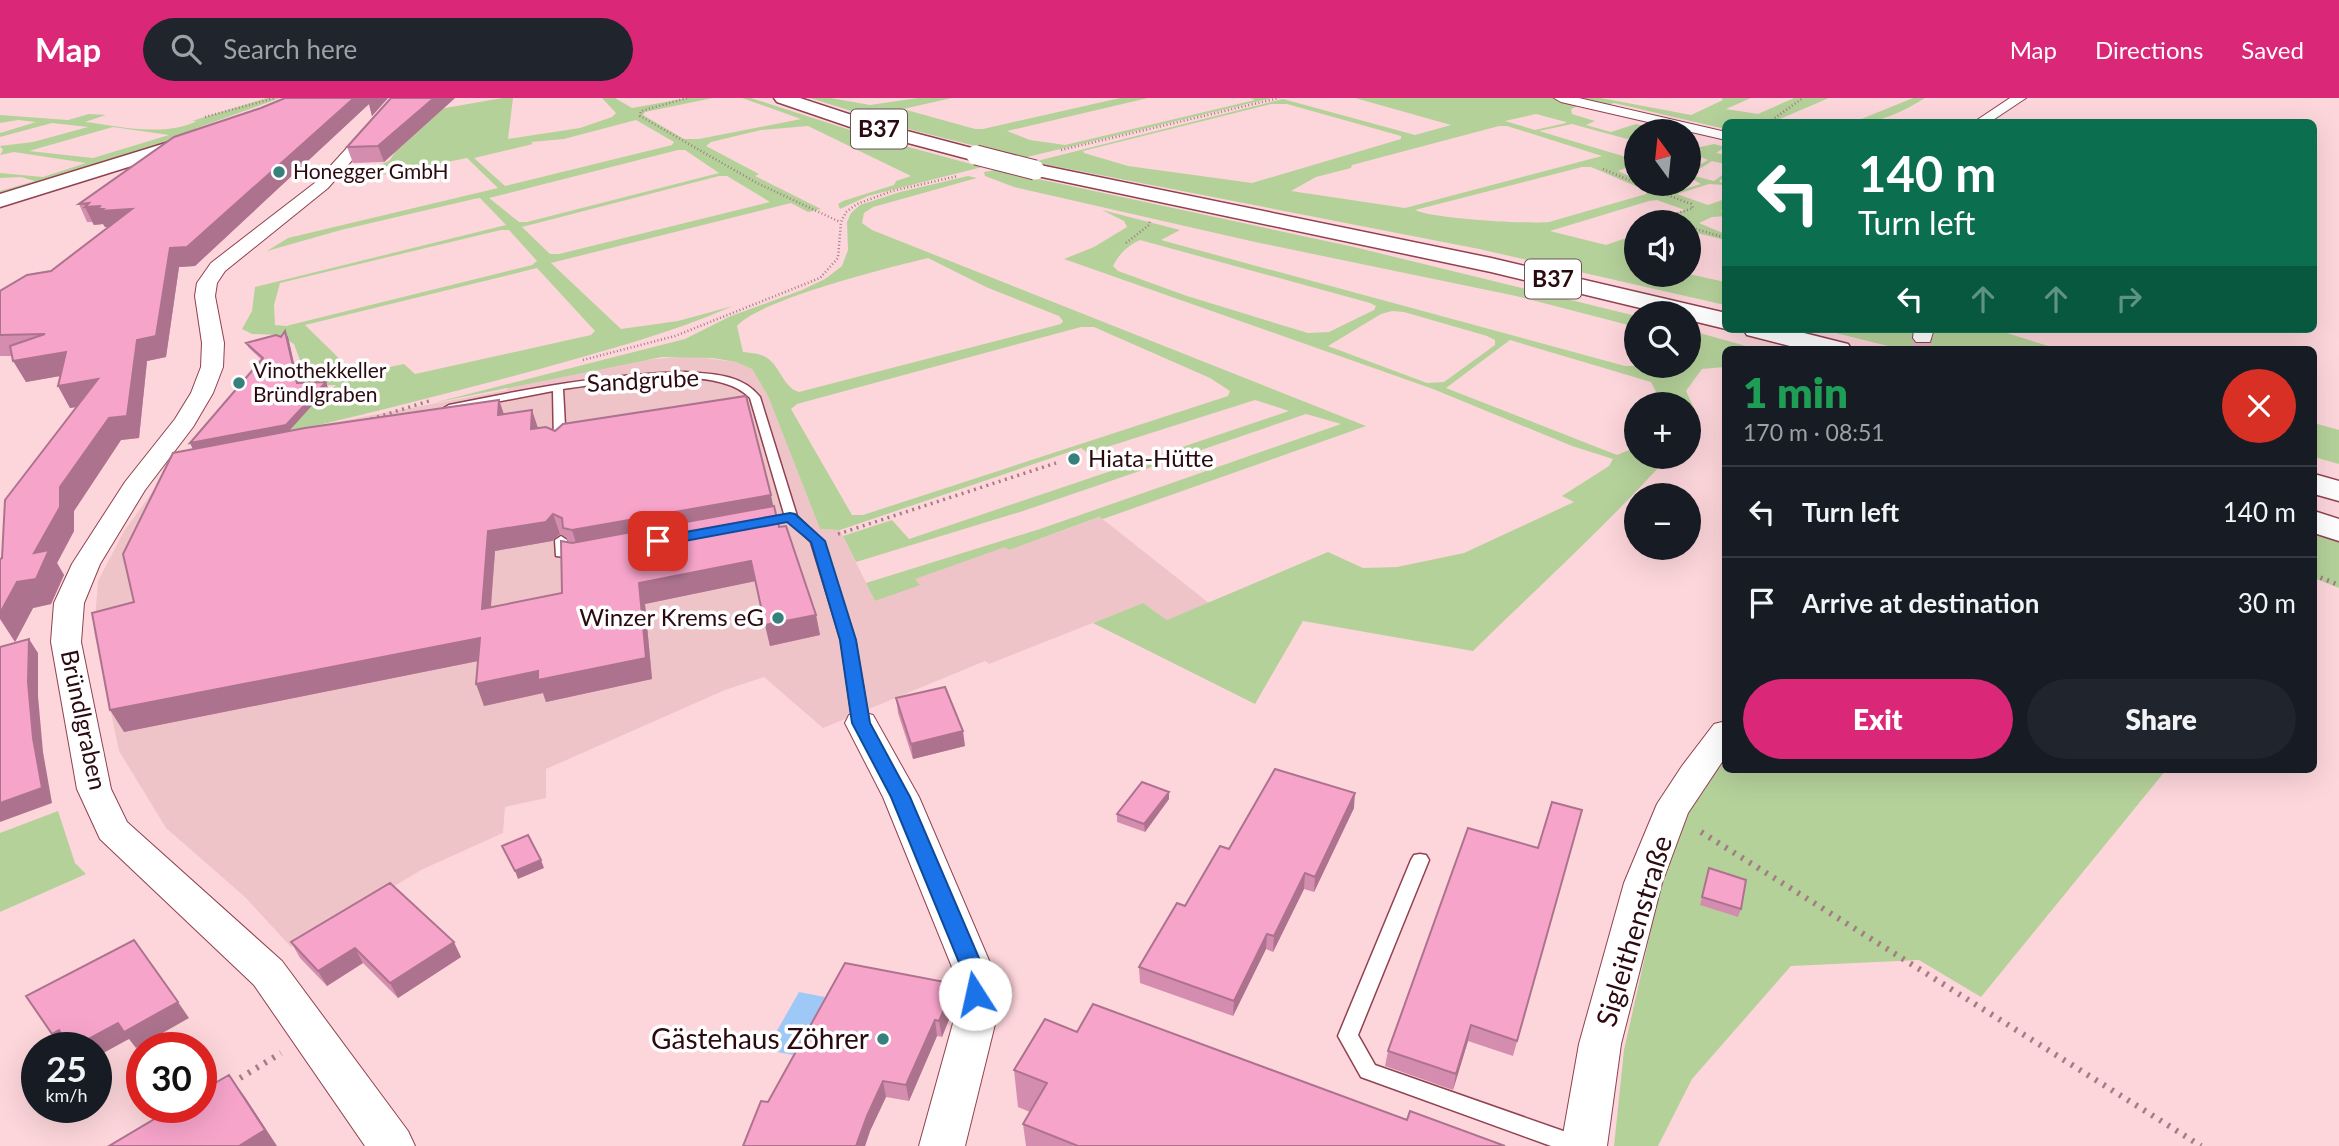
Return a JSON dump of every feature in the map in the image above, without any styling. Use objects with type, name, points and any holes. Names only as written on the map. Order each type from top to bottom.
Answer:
[{"type":"main road","name":"B37","points":[[783,98],[866,126],[1035,170],[1491,265],[1722,320]]},
{"type":"main road","points":[[0,201],[204,127]]},
{"type":"main road","points":[[1764,333],[1799,346]]},
{"type":"main road","points":[[1770,333],[1822,346]]},
{"type":"main road","points":[[2317,474],[2339,479]]},
{"type":"main road","points":[[2317,485],[2339,491]]},
{"type":"main road","points":[[2317,522],[2339,531]]},
{"type":"street","name":"Bründlgraben","points":[[392,1146],[268,973],[113,830],[94,789],[66,642],[69,603],[86,564],[134,487],[185,422],[202,393],[212,367],[213,343],[205,296],[206,283],[218,267],[322,185],[399,98]]},
{"type":"street","points":[[1561,98],[1722,135]]},
{"type":"street","points":[[1986,119],[2019,98]]},
{"type":"street","points":[[153,466],[186,461]]},
{"type":"street","points":[[861,723],[901,797],[974,972],[976,1016],[942,1146]]},
{"type":"street","name":"Sigleithenstraße","points":[[1584,1146],[1600,1045],[1643,883],[1670,813],[1694,774],[1722,737]]},
{"type":"lane","name":"Sandgrube","points":[[434,405],[659,375],[696,375],[726,379],[743,386],[755,397],[784,518],[817,541]]},
{"type":"lane","points":[[558,387],[560,444]]},
{"type":"lane","points":[[561,540],[561,553],[578,556],[591,554]]},
{"type":"lane","points":[[817,541],[848,640],[861,723]]},
{"type":"lane","points":[[1420,860],[1348,1036],[1368,1071],[1578,1146]]},
{"type":"path","points":[[204,127],[275,98]]},
{"type":"path","points":[[687,98],[647,109],[639,116],[757,183],[811,211],[841,222]]},
{"type":"path","points":[[1053,152],[1276,98]]},
{"type":"path","points":[[1773,119],[1803,98]]},
{"type":"path","points":[[1603,169],[1624,178]]},
{"type":"path","points":[[578,361],[675,336],[820,278],[835,266],[842,250],[841,222],[845,213],[855,204],[897,190],[960,175]]},
{"type":"path","points":[[1670,196],[1691,204],[1693,208],[1690,210]]},
{"type":"path","points":[[1126,243],[1149,225],[1150,220]]},
{"type":"path","points":[[1701,231],[1722,237]]},
{"type":"path","points":[[362,424],[382,414],[434,405]]},
{"type":"path","points":[[817,541],[1056,463]]},
{"type":"path","points":[[2317,576],[2339,585]]},
{"type":"path","points":[[1670,813],[2201,1146]]},
{"type":"path","points":[[223,1088],[312,1034]]},
{"type":"shaded area","points":[[688,356],[736,362],[752,369],[768,396],[820,529],[840,530],[875,601],[919,584],[914,579],[1005,546],[1009,550],[1100,517],[1209,603],[1167,620],[1143,603],[989,664],[985,661],[823,728],[764,677],[725,690],[546,769],[546,798],[505,807],[503,833],[423,869],[291,947],[245,897],[166,828],[119,751],[94,632],[98,581],[124,531],[162,479],[236,445],[325,424],[507,390],[508,385],[636,361]]},
{"type":"green space","points":[[267,98],[280,98],[197,128],[193,131],[195,133],[0,199],[0,191],[35,181],[21,177],[0,178],[0,173],[43,177],[86,163],[14,152],[0,155],[3,150],[0,146],[33,142],[88,127],[52,123],[0,137],[0,133],[36,122],[18,120],[0,123],[0,115],[68,120],[89,114],[106,115],[85,122],[154,130],[184,126],[197,121],[192,121]],"holes":[[[113,127],[169,135],[93,158],[29,151]]]},
{"type":"green space","points":[[513,98],[508,139],[580,128],[612,117],[616,113],[602,98],[615,98],[632,108],[687,98],[713,98],[645,112],[643,115],[684,139],[699,139],[801,119],[742,98],[751,98],[872,137],[982,167],[868,196],[840,209],[838,204],[843,201],[894,185],[896,181],[911,176],[808,126],[761,130],[711,142],[706,146],[759,174],[755,176],[821,209],[808,212],[791,203],[551,263],[621,329],[678,321],[733,306],[660,334],[536,370],[236,445],[252,425],[320,403],[336,385],[295,386],[301,363],[294,344],[278,335],[252,334],[242,329],[252,311],[255,287],[506,225],[480,198],[341,230],[267,251],[288,238],[498,188],[467,158],[362,179],[369,169],[389,161],[423,112]],"holes":[[[636,120],[674,142],[672,145],[505,186],[474,158],[533,144],[531,142],[564,139]],[[678,150],[685,150],[719,173],[527,222],[519,222],[489,198]],[[719,176],[727,176],[770,202],[559,254],[550,254],[522,227]],[[501,230],[509,230],[537,261],[532,265],[286,326],[275,325],[274,305],[280,283]],[[537,268],[595,331],[591,335],[415,374],[404,364],[355,374],[305,325]]]},
{"type":"green space","points":[[810,98],[831,98],[870,105],[918,98],[952,98],[903,109],[983,129],[1120,98],[1148,98],[1007,131],[1030,140],[1065,145],[1255,100],[1250,98],[1272,98],[1023,158],[908,129]]},
{"type":"green space","points":[[1355,98],[1557,98],[1578,106],[1571,109],[1572,114],[1595,121],[1586,125],[1611,132],[1624,128],[1624,138],[1572,124],[1539,131],[1624,156],[1624,169],[1618,171],[1624,174],[1624,181],[1591,167],[1582,167],[1415,210],[1425,213],[1459,218],[1549,222],[1639,196],[1683,196],[1708,205],[1722,200],[1722,216],[1701,222],[1701,210],[1685,210],[1657,200],[1550,231],[1606,245],[1624,239],[1624,282],[1479,249],[1033,162],[1283,99],[1415,135],[1451,125]],"holes":[[[1271,104],[1287,104],[1401,136],[1401,139],[1252,183],[1128,166],[1083,151]],[[1536,114],[1566,122],[1535,130],[1505,121]],[[1507,126],[1602,156],[1405,208],[1291,191],[1316,177],[1351,168],[1352,165]]]},
{"type":"green space","points":[[1570,98],[1601,98],[1691,115],[1723,100],[1721,98],[1751,98],[1726,109],[1758,114],[1794,98],[1829,98],[1780,119],[1722,119],[1722,128],[1701,123],[1701,119],[1682,119],[1614,103],[1605,106]]},
{"type":"green space","points":[[1913,98],[1925,98],[1891,116],[1861,119]]},
{"type":"green space","points":[[1714,144],[1722,146],[1716,153],[1722,154],[1722,163],[1712,161],[1701,168],[1701,164],[1708,160],[1701,157],[1701,147]]},
{"type":"green space","points":[[996,170],[1354,247],[1624,313],[1624,324],[1516,296],[1255,242],[1014,187],[985,176],[984,172]]},
{"type":"green space","points":[[1722,175],[1719,181],[1722,185],[1701,186],[1701,178],[1714,181]]},
{"type":"green space","points":[[968,176],[977,178],[873,207],[864,213],[862,223],[872,230],[1366,426],[1103,519],[1099,517],[1009,550],[1005,547],[915,579],[920,585],[875,601],[866,583],[1040,529],[1341,424],[1306,414],[1023,511],[856,562],[843,536],[892,520],[909,539],[1289,411],[1255,400],[1088,453],[1081,448],[840,530],[820,529],[768,396],[752,369],[736,362],[713,358],[662,357],[433,403],[685,339],[731,316],[802,290],[825,279],[842,266],[848,250],[847,222],[851,213],[860,205],[900,192]],"holes":[[[928,258],[986,287],[1059,316],[1063,321],[1061,324],[799,392],[788,385],[767,358],[743,352],[737,326],[750,316],[797,295]],[[1081,327],[1094,327],[1210,378],[1230,391],[1228,396],[863,515],[852,515],[791,409],[797,404]]]},
{"type":"green space","points":[[1102,210],[1180,230],[1161,240],[1624,366],[1624,374],[1510,340],[1446,388],[1617,455],[1624,452],[1624,469],[1657,469],[1644,483],[1624,483],[1624,503],[1473,651],[1303,621],[1255,704],[1093,623],[1143,603],[1167,620],[1328,552],[1363,568],[1397,567],[1464,553],[1574,502],[1562,496],[1609,466],[1613,459],[1572,446],[1433,389],[1064,259],[1094,247],[1127,227],[1124,221]],"holes":[[[1140,240],[1376,306],[1374,310],[1329,332],[1308,333],[1187,296],[1118,271],[1113,266],[1128,247]],[[1392,311],[1495,340],[1495,345],[1444,382],[1427,383],[1328,346],[1381,314]]]},
{"type":"green space","points":[[1701,224],[1722,233],[1722,239],[1701,234]]},
{"type":"green space","points":[[1701,277],[1722,281],[1722,304],[1646,287],[1701,287]]},
{"type":"green space","points":[[1701,333],[1746,346],[1722,346],[1722,367],[1702,369]]},
{"type":"green space","points":[[1836,333],[1914,333],[1933,338],[1934,333],[2007,333],[2048,346],[1888,346]]},
{"type":"green space","points":[[1638,378],[1695,378],[1686,392],[1656,392],[1651,382]]},
{"type":"green space","points":[[2317,424],[2339,430],[2339,464],[2317,458]]},
{"type":"green space","points":[[2317,530],[2339,539],[2339,588],[2317,579]]},
{"type":"green space","points":[[1722,760],[1722,773],[2164,773],[1981,997],[1919,960],[1791,966],[1692,1079],[1658,1146],[1614,1146],[1624,1050],[1661,885],[1685,814]]},
{"type":"green space","points":[[58,811],[75,863],[86,874],[0,912],[0,833]]},
{"type":"water","points":[[799,992],[825,997],[794,1055],[766,1050]]},
{"type":"building","points":[[285,98],[354,98],[187,247],[170,248],[156,336],[137,340],[127,416],[109,418],[60,487],[60,507],[34,553],[49,550],[36,579],[17,582],[0,613],[0,559],[5,500],[98,379],[58,386],[66,352],[13,361],[10,346],[45,334],[0,335],[0,291],[27,275],[51,271],[132,209],[100,211],[103,209],[96,209],[101,206],[85,207],[89,203],[79,204],[174,137]]},
{"type":"building","points":[[391,98],[434,98],[378,146],[347,147]]},
{"type":"building","points":[[285,331],[297,383],[326,382],[286,425],[190,443],[263,358],[246,343],[276,335],[281,337]]},
{"type":"building","points":[[746,396],[771,495],[572,530],[563,528],[562,518],[553,514],[546,522],[488,531],[482,609],[562,593],[561,541],[572,543],[774,506],[779,527],[786,526],[816,615],[765,625],[751,561],[639,583],[646,658],[538,680],[538,671],[476,684],[480,638],[110,710],[92,613],[134,602],[123,554],[173,453],[305,428],[499,400],[498,415],[532,410],[531,429],[546,427],[555,431],[563,424]]},
{"type":"building","points":[[29,639],[28,682],[33,738],[42,788],[0,803],[0,647]]},
{"type":"building","points":[[945,687],[963,731],[911,744],[896,698]]},
{"type":"building","points":[[1275,769],[1355,793],[1315,877],[1305,873],[1274,936],[1267,934],[1234,1001],[1139,967],[1177,903],[1185,906],[1220,846],[1229,849]]},
{"type":"building","points":[[1142,782],[1169,792],[1144,824],[1117,814]]},
{"type":"building","points":[[1552,802],[1582,810],[1517,1041],[1471,1025],[1456,1074],[1388,1051],[1468,828],[1538,848]]},
{"type":"building","points":[[528,835],[541,860],[515,871],[502,846]]},
{"type":"building","points":[[1709,868],[1746,880],[1741,909],[1702,897]]},
{"type":"building","points":[[390,883],[454,942],[390,983],[355,948],[318,971],[291,942]]},
{"type":"building","points":[[134,940],[178,1002],[124,1032],[118,1023],[101,1032],[51,1032],[26,996]]},
{"type":"building","points":[[845,963],[950,983],[950,996],[939,1021],[935,1020],[906,1085],[883,1081],[856,1146],[743,1146],[761,1101],[768,1102]]},
{"type":"building","points":[[1093,1004],[1407,1120],[1410,1111],[1505,1146],[1078,1146],[1023,1124],[1047,1083],[1014,1070],[1045,1019],[1077,1032]]},
{"type":"building","points":[[229,1075],[265,1130],[239,1146],[109,1146],[148,1123],[217,1123],[217,1082]]},
{"type":"tunnel","points":[[1922,346],[1923,338]]},
{"type":"place","name":"Honegger GmbH","points":[[279,172]]},
{"type":"place","name":"Vinothekkeller Bründlgraben","points":[[239,383]]},
{"type":"place","name":"Hiata-Hütte","points":[[1074,459]]},
{"type":"place","name":"Winzer Krems eG","points":[[778,618]]},
{"type":"place","name":"Gästehaus Zöhrer","points":[[883,1039]]},
{"type":"route","points":[[658,541],[790,517],[817,541],[848,640],[861,723],[901,797],[974,972],[975,994]]}]
